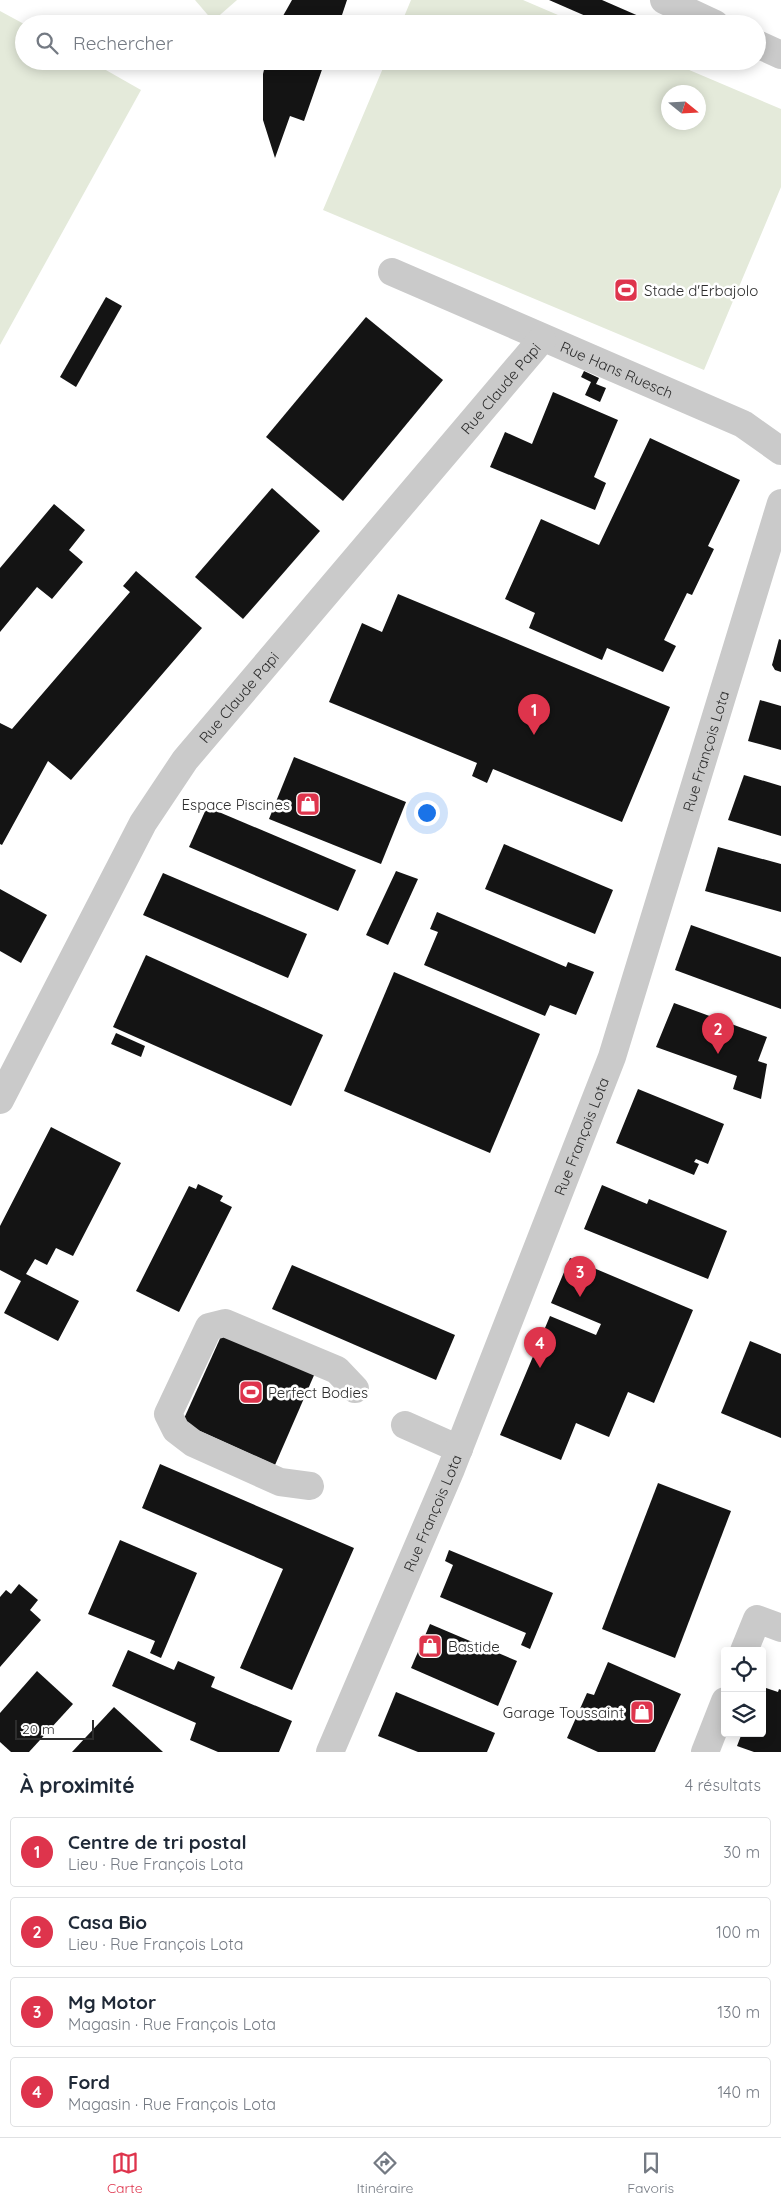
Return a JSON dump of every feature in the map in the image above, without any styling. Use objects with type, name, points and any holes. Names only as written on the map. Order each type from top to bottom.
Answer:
[{"type":"street","points":[[664,0],[696,15]]},
{"type":"street","points":[[766,48],[781,55]]},
{"type":"street","name":"Rue Hans Ruesch","points":[[392,272],[743,424],[781,451]]},
{"type":"street","name":"Rue Claude Papi","points":[[0,1100],[143,823],[185,760],[542,338]]},
{"type":"street","name":"Rue François Lota","points":[[330,1752],[459,1449],[612,1058],[781,503]]},
{"type":"street","points":[[310,1486],[280,1482],[193,1443],[176,1430],[168,1414],[209,1327],[225,1323],[337,1370],[355,1389]]},
{"type":"street","points":[[405,1425],[459,1449]]},
{"type":"street","points":[[746,1647],[756,1619],[781,1628]]},
{"type":"street","points":[[705,1752],[721,1711]]},
{"type":"green space","points":[[195,0],[237,0],[220,15],[208,15]]},
{"type":"green space","points":[[411,0],[523,0],[558,15],[405,15]]},
{"type":"green space","points":[[0,11],[15,19],[15,70],[106,70],[141,90],[0,345]]},
{"type":"green space","name":"Stade d'Erbajolo","points":[[382,70],[689,70],[781,109],[781,187],[704,370],[323,210]]},
{"type":"building","points":[[292,0],[347,0],[342,15],[284,15]]},
{"type":"building","points":[[549,0],[602,0],[636,15],[583,15]]},
{"type":"building","points":[[264,70],[322,70],[304,121],[290,116],[275,158],[263,120]]},
{"type":"building","points":[[106,297],[122,306],[76,387],[60,377]]},
{"type":"building","points":[[366,317],[443,380],[343,501],[266,437]]},
{"type":"building","points":[[584,371],[599,378],[596,384],[606,388],[600,402],[585,395],[591,382],[581,377]]},
{"type":"building","points":[[553,392],[618,420],[594,477],[606,483],[595,510],[490,467],[505,432],[532,444]]},
{"type":"building","points":[[650,438],[740,480],[708,546],[714,549],[692,595],[687,593],[664,640],[676,646],[663,672],[607,648],[602,660],[529,628],[535,613],[505,599],[541,519],[599,545]]},
{"type":"building","points":[[272,488],[320,531],[243,619],[195,577]]},
{"type":"building","points":[[54,504],[85,530],[69,550],[83,562],[52,599],[37,587],[0,632],[0,568]]},
{"type":"building","points":[[136,571],[202,628],[71,780],[48,761],[2,845],[0,844],[0,723],[12,729],[130,592],[123,586]]},
{"type":"building","points":[[398,594],[670,707],[622,822],[493,769],[487,783],[472,776],[477,763],[329,702],[362,623],[382,632]]},
{"type":"building","points":[[779,639],[781,640],[781,672],[775,670],[772,665]]},
{"type":"building","points":[[760,700],[781,706],[781,750],[748,741]]},
{"type":"building","points":[[294,757],[406,802],[381,864],[269,819]]},
{"type":"building","points":[[744,775],[781,786],[781,836],[728,820]]},
{"type":"building","points":[[207,807],[356,870],[338,911],[189,847]]},
{"type":"building","points":[[504,844],[613,890],[595,934],[485,889]]},
{"type":"building","points":[[718,847],[781,864],[781,912],[705,891]]},
{"type":"building","points":[[396,871],[418,879],[388,945],[366,935]]},
{"type":"building","points":[[163,873],[307,934],[288,978],[143,915]]},
{"type":"building","points":[[0,889],[47,915],[21,963],[0,951]]},
{"type":"building","points":[[437,912],[566,967],[568,962],[594,972],[576,1015],[550,1005],[545,1016],[424,965],[438,932],[430,929]]},
{"type":"building","points":[[691,925],[781,957],[781,1009],[675,970]]},
{"type":"building","points":[[146,955],[323,1035],[291,1106],[113,1027]]},
{"type":"building","points":[[394,972],[540,1034],[490,1153],[344,1091]]},
{"type":"building","points":[[674,1003],[767,1037],[758,1061],[767,1064],[761,1099],[733,1089],[737,1076],[656,1047]]},
{"type":"building","points":[[116,1033],[145,1046],[141,1057],[111,1044]]},
{"type":"building","points":[[638,1089],[724,1124],[708,1164],[696,1159],[694,1162],[699,1164],[694,1175],[616,1143]]},
{"type":"building","points":[[51,1127],[121,1163],[73,1256],[56,1248],[47,1265],[35,1259],[26,1274],[79,1301],[58,1341],[4,1313],[21,1281],[0,1270],[0,1226]]},
{"type":"building","points":[[198,1184],[223,1196],[220,1201],[232,1207],[179,1312],[136,1291],[189,1186],[196,1189]]},
{"type":"building","points":[[602,1185],[647,1204],[649,1199],[727,1231],[708,1279],[584,1229]]},
{"type":"building","points":[[570,1258],[693,1310],[654,1403],[628,1392],[609,1437],[576,1423],[561,1460],[500,1435],[550,1316],[596,1335],[601,1324],[551,1303]]},
{"type":"building","points":[[292,1265],[455,1335],[436,1380],[272,1309]]},
{"type":"building","name":"Perfect Bodies","points":[[223,1332],[315,1373],[275,1465],[182,1423]]},
{"type":"building","points":[[750,1341],[781,1354],[781,1438],[721,1413]]},
{"type":"building","points":[[160,1464],[354,1548],[292,1690],[240,1668],[283,1569],[142,1508]]},
{"type":"building","points":[[658,1483],[731,1511],[675,1658],[602,1629]]},
{"type":"building","points":[[120,1540],[197,1573],[161,1658],[150,1653],[155,1641],[88,1614]]},
{"type":"building","points":[[449,1550],[553,1593],[530,1649],[521,1645],[526,1633],[440,1597],[453,1565],[445,1561]]},
{"type":"building","points":[[19,1584],[38,1600],[30,1610],[41,1620],[0,1667],[0,1597],[6,1590],[11,1594]]},
{"type":"building","points":[[430,1624],[517,1661],[498,1706],[411,1668]]},
{"type":"building","points":[[128,1650],[174,1670],[178,1661],[215,1677],[211,1687],[292,1721],[279,1752],[218,1752],[190,1740],[196,1723],[112,1686]]},
{"type":"building","points":[[608,1662],[681,1694],[655,1752],[598,1752],[567,1738],[587,1693],[594,1695]]},
{"type":"building","points":[[37,1671],[73,1704],[29,1752],[11,1752],[0,1742],[0,1713]]},
{"type":"building","points":[[766,1688],[778,1692],[779,1689],[781,1690],[781,1752],[754,1752],[737,1746],[740,1737],[766,1737]]},
{"type":"building","points":[[396,1692],[495,1733],[487,1752],[418,1752],[378,1736]]},
{"type":"building","points":[[114,1707],[163,1752],[72,1752]]},
{"type":"place","name":"Stade d'Erbajolo","points":[[626,290]]},
{"type":"place","name":"Centre de tri postal","points":[[534,735]]},
{"type":"place","name":"Espace Piscines","points":[[308,804]]},
{"type":"place","name":"Casa Bio","points":[[718,1054]]},
{"type":"place","name":"Mg Motor","points":[[580,1297]]},
{"type":"place","name":"Ford","points":[[540,1368]]},
{"type":"place","name":"Perfect Bodies","points":[[251,1392]]},
{"type":"place","name":"Bastide","points":[[430,1646]]},
{"type":"place","name":"Garage Toussaint","points":[[642,1712]]}]
